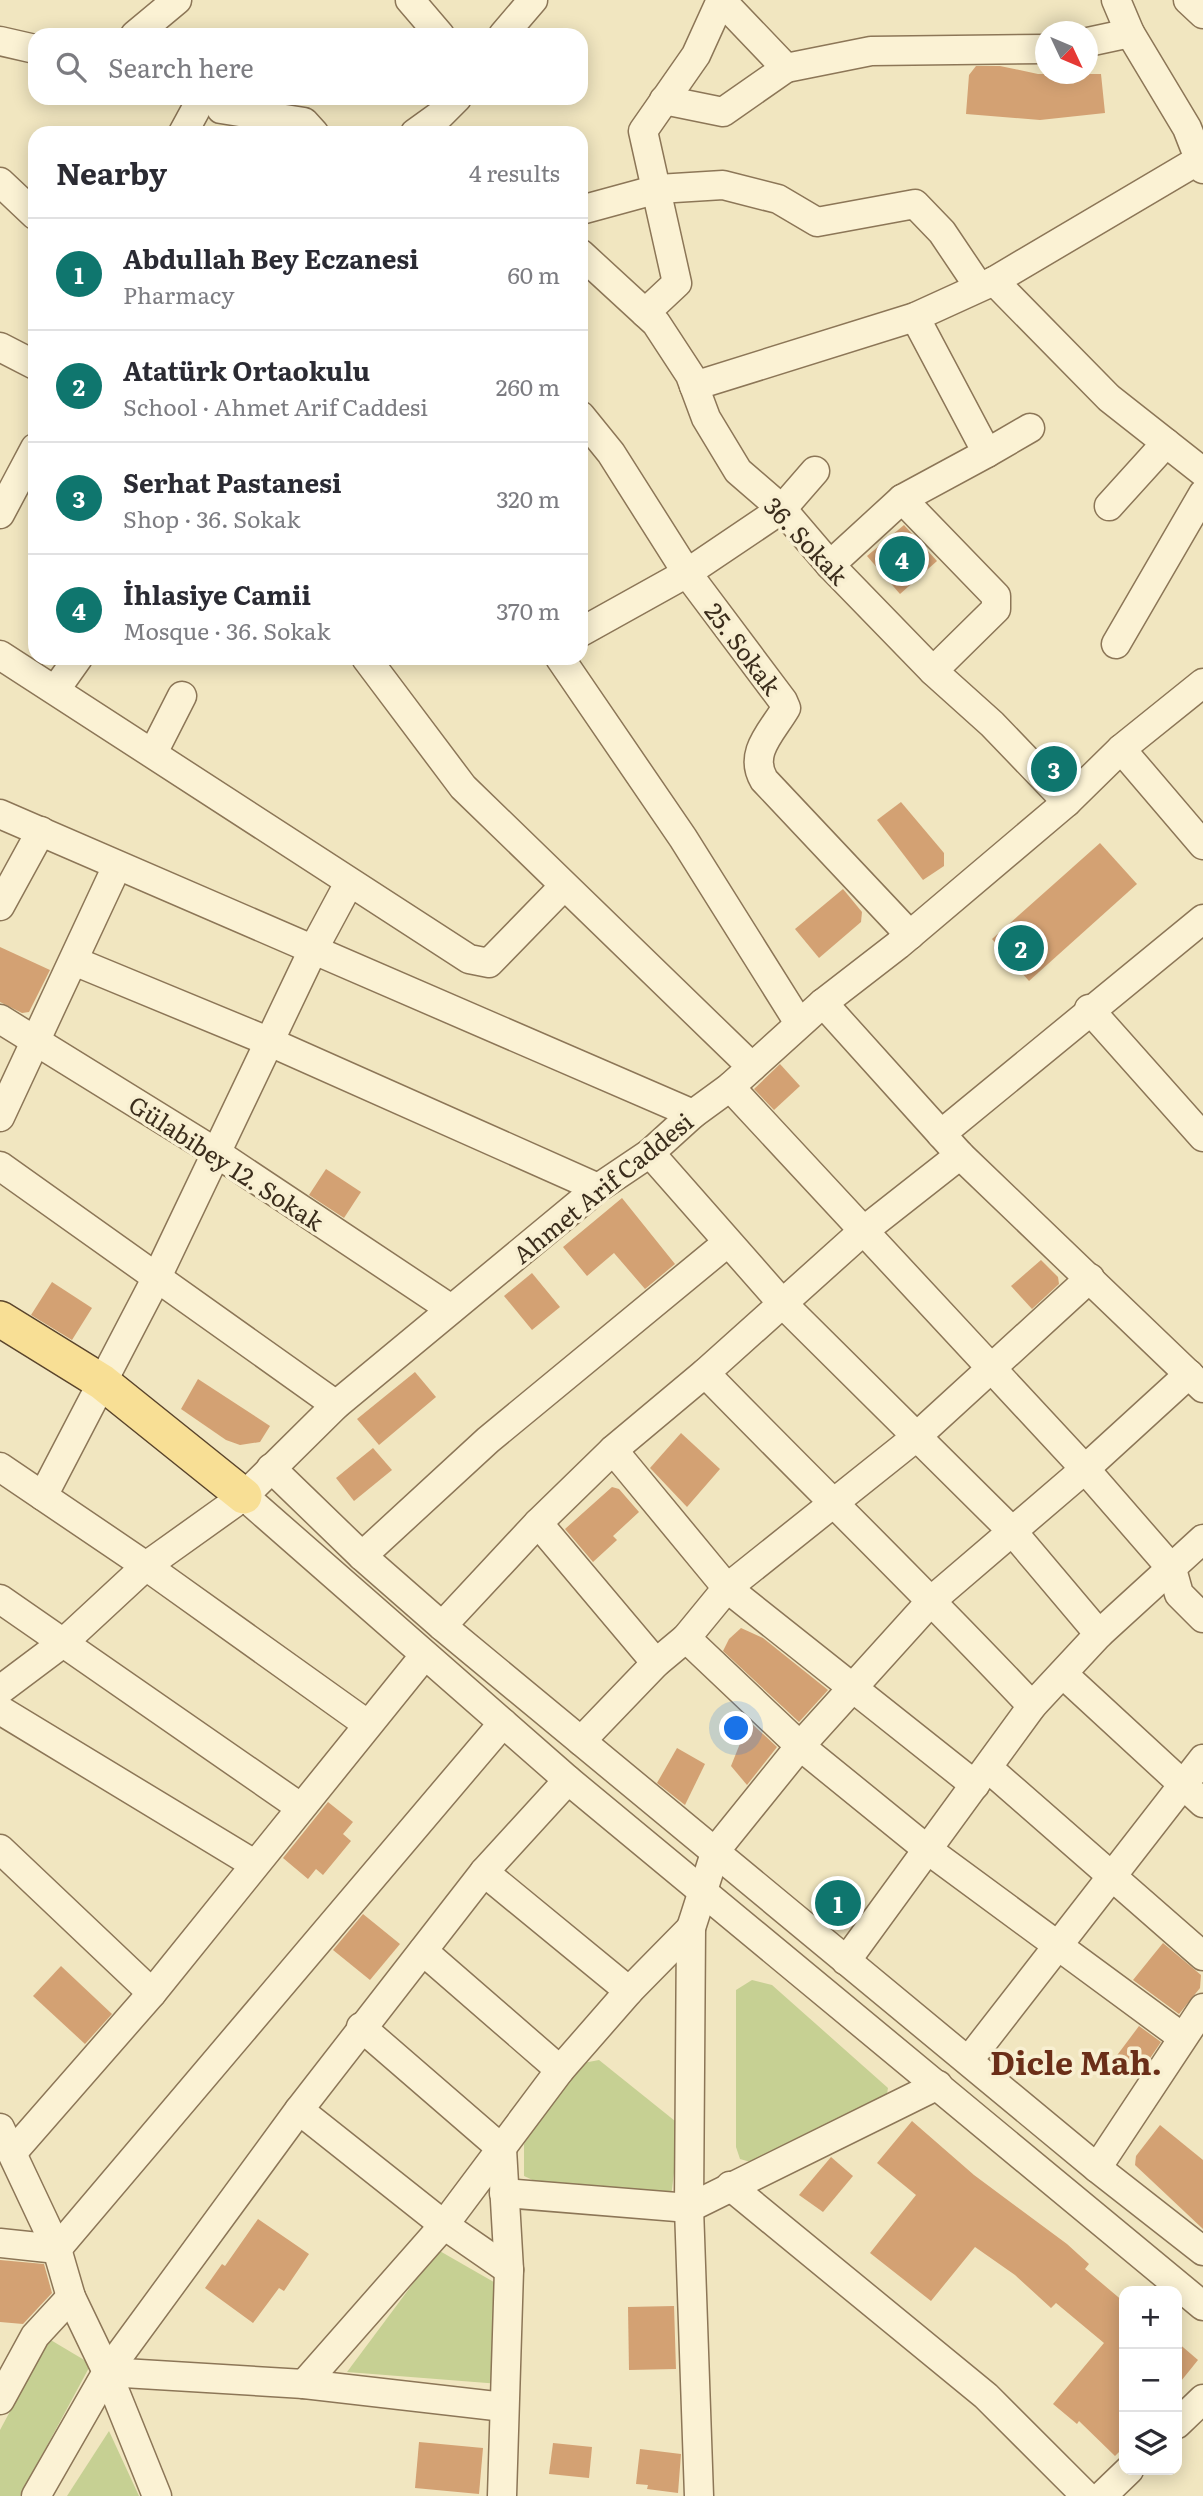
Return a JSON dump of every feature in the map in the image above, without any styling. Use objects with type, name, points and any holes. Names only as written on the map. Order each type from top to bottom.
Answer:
[{"type":"main road","points":[[0,1319],[102,1382],[244,1496]]},
{"type":"street","points":[[143,28],[177,0]]},
{"type":"street","points":[[410,0],[434,28]]},
{"type":"street","points":[[509,28],[533,0]]},
{"type":"street","points":[[694,386],[915,317],[986,284],[1200,165],[1195,126],[1130,33],[1116,0]]},
{"type":"street","points":[[1188,0],[1203,14]]},
{"type":"street","points":[[645,313],[677,283],[658,188],[643,131],[696,55],[722,1],[786,68]]},
{"type":"street","points":[[1098,40],[1130,33]]},
{"type":"street","points":[[0,41],[28,47]]},
{"type":"street","points":[[664,100],[723,112],[786,68],[871,51],[1035,49]]},
{"type":"street","points":[[189,126],[207,105]]},
{"type":"street","points":[[213,105],[231,126]]},
{"type":"street","points":[[224,105],[304,122],[308,126]]},
{"type":"street","points":[[427,126],[450,105]]},
{"type":"street","points":[[0,182],[28,208]]},
{"type":"street","points":[[588,208],[658,188],[723,185],[778,199],[817,222],[915,204],[986,284],[1108,398],[1203,472]]},
{"type":"street","name":"36. Sokak","points":[[588,260],[656,323],[694,386],[706,418],[738,471],[782,509],[830,565],[933,671],[992,724],[1067,802]]},
{"type":"street","points":[[915,317],[987,453]]},
{"type":"street","points":[[0,347],[28,361]]},
{"type":"street","name":"25. Sokak","points":[[588,425],[611,453],[687,573],[755,660],[786,708],[763,743],[758,760],[761,774],[910,935]]},
{"type":"street","points":[[830,565],[902,499],[1030,428]]},
{"type":"street","points":[[1109,506],[1166,443]]},
{"type":"street","points":[[0,514],[28,461]]},
{"type":"street","points":[[588,628],[687,573],[782,509],[815,471]]},
{"type":"street","points":[[1116,644],[1203,494]]},
{"type":"street","points":[[902,499],[996,596],[996,609],[933,671]]},
{"type":"street","points":[[0,655],[469,959],[489,963],[564,886]]},
{"type":"street","points":[[56,689],[73,665]]},
{"type":"street","points":[[371,665],[463,787],[752,1067]]},
{"type":"street","points":[[565,665],[683,838],[799,1023]]},
{"type":"street","name":"Ahmet Arif Caddesi","points":[[0,1690],[64,1642],[146,1566],[244,1496],[336,1405],[598,1188],[650,1153],[693,1114],[730,1087],[799,1023],[910,935],[1067,802],[1121,749],[1203,683]]},
{"type":"street","points":[[153,754],[182,696]]},
{"type":"street","points":[[1121,749],[1203,845]]},
{"type":"street","points":[[0,814],[693,1114]]},
{"type":"street","points":[[0,906],[41,831]]},
{"type":"street","points":[[0,1117],[117,866]]},
{"type":"street","points":[[43,1496],[157,1277],[313,950],[349,883]]},
{"type":"street","points":[[940,1134],[1089,1009],[1203,919]]},
{"type":"street","points":[[74,961],[270,1042],[598,1188]]},
{"type":"street","points":[[699,2496],[689,2208],[691,1928],[716,1850],[800,1746],[854,1690],[932,1600],[1085,1469],[1196,1381],[960,1155],[823,1003]]},
{"type":"street","points":[[1089,1009],[1203,1138]]},
{"type":"street","name":"Gülabibey 12. Sokak","points":[[0,1019],[215,1152],[451,1310]]},
{"type":"street","points":[[730,1087],[1085,1469],[1172,1569],[1179,1594],[1203,1618]]},
{"type":"street","points":[[650,1153],[782,1303],[915,1438],[1012,1531],[1099,1634]]},
{"type":"street","points":[[442,1626],[538,1523],[613,1450],[705,1373],[862,1232],[960,1155]]},
{"type":"street","points":[[0,1166],[336,1405]]},
{"type":"street","points":[[362,1556],[488,1440],[727,1242]]},
{"type":"street","points":[[581,1741],[656,1662],[686,1638],[727,1588],[915,1438],[1090,1278]]},
{"type":"street","points":[[705,1373],[832,1504],[932,1600],[1032,1706]]},
{"type":"street","points":[[613,1450],[727,1588],[854,1690],[981,1776],[1113,1877],[1203,1956]]},
{"type":"street","points":[[0,1467],[146,1566],[367,1724]]},
{"type":"street","points":[[271,1468],[362,1556],[442,1626],[716,1850],[1097,2168],[1202,2249]]},
{"type":"street","points":[[244,1496],[568,1780],[1203,2305]]},
{"type":"street","points":[[538,1523],[656,1662]]},
{"type":"street","points":[[846,1961],[1032,1706],[1099,1634],[1203,1539]]},
{"type":"street","points":[[0,1599],[300,1807]]},
{"type":"street","points":[[686,1638],[800,1746],[928,1850],[1182,2037]]},
{"type":"street","points":[[157,2496],[107,2372],[71,2297],[57,2249],[6,2140],[152,1993],[424,1656]]},
{"type":"street","points":[[1063,1674],[1193,1794]]},
{"type":"street","points":[[0,1710],[254,1864]]},
{"type":"street","points":[[57,2249],[503,1723]]},
{"type":"street","points":[[969,2060],[1113,1877],[1193,1794],[1203,1759]]},
{"type":"street","points":[[36,2496],[107,2372],[299,2110],[484,1872],[568,1780]]},
{"type":"street","points":[[0,1849],[152,1993]]},
{"type":"street","points":[[484,1872],[629,1991]]},
{"type":"street","points":[[304,2384],[444,2225],[560,2070],[629,1991],[691,1928]]},
{"type":"street","points":[[423,1951],[560,2070]]},
{"type":"street","points":[[1097,2168],[1203,2008]]},
{"type":"street","points":[[361,2027],[502,2149],[509,2270],[502,2496]]},
{"type":"street","points":[[504,2193],[689,2208],[939,2085]]},
{"type":"street","points":[[299,2110],[444,2225],[509,2270]]},
{"type":"street","points":[[730,2186],[986,2396],[1086,2496]]},
{"type":"street","points":[[0,2243],[57,2249]]},
{"type":"street","points":[[1,2398],[35,2336],[71,2297]]},
{"type":"street","points":[[107,2372],[304,2384],[504,2407]]},
{"type":"street","points":[[1182,2419],[1203,2399]]},
{"type":"street","points":[[1102,2496],[1124,2475]]},
{"type":"green space","points":[[752,1980],[772,1985],[888,2088],[885,2105],[754,2163],[740,2159],[736,2147],[736,1990]]},
{"type":"green space","points":[[599,2060],[680,2125],[671,2197],[539,2183],[524,2176],[524,2144],[578,2064]]},
{"type":"green space","points":[[438,2250],[499,2285],[500,2384],[347,2372]]},
{"type":"green space","points":[[49,2339],[91,2364],[20,2496],[0,2496],[0,2430]]},
{"type":"green space","points":[[109,2431],[139,2496],[67,2496]]},
{"type":"building","points":[[976,66],[1000,66],[1035,73],[1035,84],[1098,84],[1098,74],[1101,74],[1105,113],[1040,120],[966,114],[969,75]]},
{"type":"building","points":[[904,525],[937,561],[900,594],[867,556]]},
{"type":"building","points":[[901,802],[944,853],[944,866],[923,880],[877,820]]},
{"type":"building","points":[[1100,843],[1137,884],[1029,981],[992,939]]},
{"type":"building","points":[[843,889],[862,912],[861,922],[819,958],[795,929]]},
{"type":"building","points":[[0,947],[50,970],[29,1012],[22,1013],[0,1002]]},
{"type":"building","points":[[780,1064],[800,1086],[774,1110],[754,1089]]},
{"type":"building","points":[[326,1169],[361,1192],[344,1218],[309,1195]]},
{"type":"building","points":[[622,1198],[675,1264],[645,1289],[614,1253],[587,1276],[563,1247]]},
{"type":"building","points":[[1041,1260],[1058,1277],[1059,1284],[1032,1309],[1011,1286]]},
{"type":"building","points":[[532,1273],[560,1307],[532,1330],[504,1296]]},
{"type":"building","points":[[52,1282],[92,1308],[72,1340],[31,1315]]},
{"type":"building","points":[[415,1372],[436,1397],[379,1445],[357,1419]]},
{"type":"building","points":[[198,1379],[270,1426],[260,1442],[240,1445],[226,1440],[181,1409]]},
{"type":"building","points":[[681,1433],[720,1469],[687,1507],[650,1468]]},
{"type":"building","points":[[373,1448],[392,1470],[354,1501],[336,1478]]},
{"type":"building","points":[[612,1487],[619,1489],[639,1512],[613,1536],[617,1540],[593,1562],[565,1529]]},
{"type":"building","points":[[741,1628],[763,1638],[828,1690],[799,1722],[723,1651],[729,1639]]},
{"type":"building","points":[[749,1721],[777,1747],[747,1785],[731,1766]]},
{"type":"building","points":[[677,1748],[705,1764],[685,1805],[657,1783]]},
{"type":"building","points":[[328,1802],[353,1822],[343,1834],[351,1841],[323,1875],[316,1869],[308,1879],[283,1858]]},
{"type":"building","points":[[363,1914],[400,1944],[370,1980],[333,1950]]},
{"type":"building","points":[[1163,1943],[1201,1975],[1200,1988],[1179,2014],[1133,1980]]},
{"type":"building","points":[[61,1966],[112,2014],[85,2044],[33,1996]]},
{"type":"building","points":[[1139,2026],[1161,2042],[1138,2076],[1115,2058]]},
{"type":"building","points":[[912,2121],[974,2175],[1067,2244],[1089,2264],[1085,2269],[1119,2298],[1119,2452],[1115,2456],[1079,2421],[1077,2424],[1053,2404],[1104,2343],[1056,2303],[1051,2308],[1015,2275],[975,2247],[931,2301],[870,2253],[916,2195],[877,2163]]},
{"type":"building","points":[[1160,2125],[1203,2160],[1203,2229],[1135,2165],[1136,2156]]},
{"type":"building","points":[[831,2157],[853,2176],[823,2212],[799,2195]]},
{"type":"building","points":[[258,2219],[309,2254],[284,2291],[279,2288],[253,2323],[205,2288],[222,2264],[225,2266]]},
{"type":"building","points":[[0,2260],[44,2264],[52,2293],[23,2324],[0,2322]]},
{"type":"building","points":[[674,2306],[676,2369],[629,2370],[628,2307]]},
{"type":"building","points":[[1182,2346],[1198,2360],[1182,2380]]},
{"type":"building","points":[[419,2442],[483,2448],[479,2494],[415,2488]]},
{"type":"building","points":[[553,2443],[592,2447],[589,2478],[549,2474]]},
{"type":"building","points":[[640,2449],[681,2454],[678,2493],[647,2489],[648,2485],[636,2484]]},
{"type":"place","name":"İhlasiye Camii","points":[[902,559]]},
{"type":"place","name":"Serhat Pastanesi","points":[[1054,769]]},
{"type":"place","name":"Atatürk Ortaokulu","points":[[1021,948]]},
{"type":"place","name":"Abdullah Bey Eczanesi","points":[[838,1903]]},
{"type":"district","name":"Dicle Mah.","points":[[1076,2061]]}]
